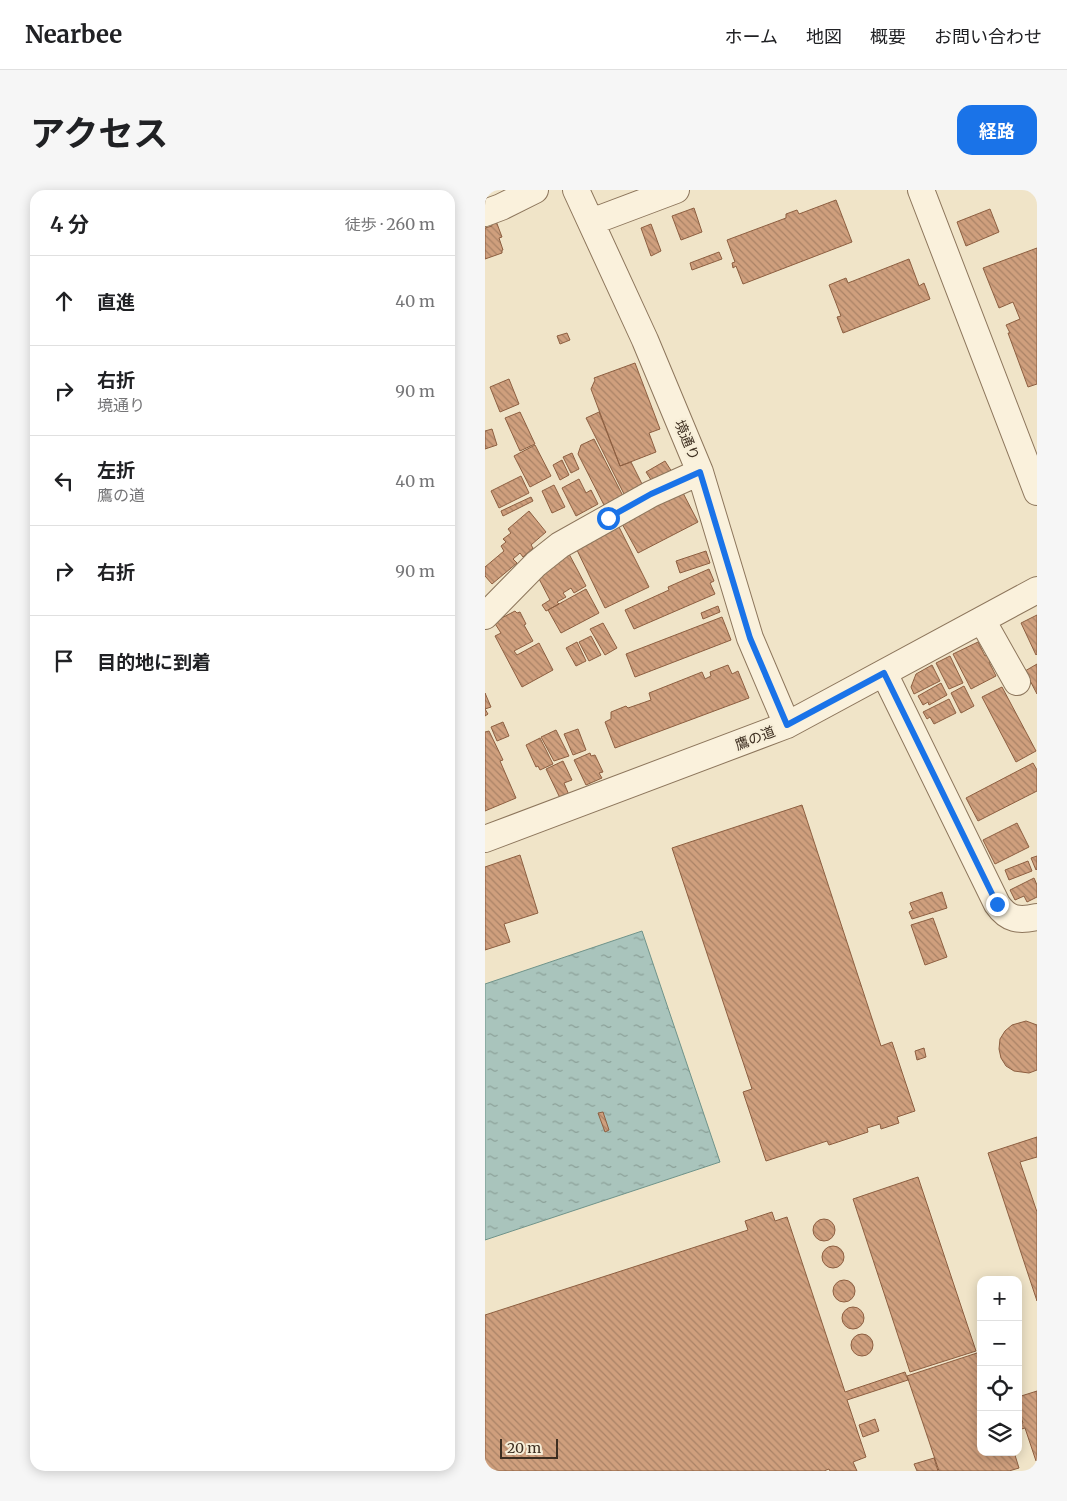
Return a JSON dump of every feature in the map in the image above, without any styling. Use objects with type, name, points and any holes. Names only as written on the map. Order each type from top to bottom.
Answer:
[{"type":"street","points":[[485,213],[535,190]]},
{"type":"street","name":"境通り","points":[[576,190],[645,340],[700,472],[750,638],[787,725]]},
{"type":"street","points":[[591,222],[676,190]]},
{"type":"street","points":[[921,190],[1037,492]]},
{"type":"street","points":[[485,616],[536,564],[560,544],[651,494],[700,472]]},
{"type":"street","name":"鷹の道","points":[[485,839],[787,725],[1037,590]]},
{"type":"street","points":[[981,620],[1017,682]]},
{"type":"street","points":[[884,673],[1003,914],[1019,919],[1037,917]]},
{"type":"water","points":[[642,931],[720,1162],[485,1240],[485,984]]},
{"type":"building","points":[[836,200],[852,242],[743,284],[736,266],[733,268],[732,263],[735,262],[727,240],[786,218],[786,214],[797,210],[799,214]]},
{"type":"building","points":[[694,208],[702,232],[681,240],[672,216]]},
{"type":"building","points":[[990,209],[999,232],[966,246],[957,222]]},
{"type":"building","points":[[496,221],[502,237],[499,238],[503,250],[502,253],[485,259],[485,228],[492,226],[491,223]]},
{"type":"building","points":[[651,224],[661,251],[651,256],[641,228]]},
{"type":"building","points":[[1037,248],[1037,384],[1028,387],[1006,325],[1020,319],[1013,302],[999,308],[983,268]]},
{"type":"building","points":[[719,252],[722,259],[692,270],[690,263]]},
{"type":"building","points":[[909,259],[919,286],[924,283],[930,299],[843,333],[837,317],[841,316],[829,285],[846,278],[848,283]]},
{"type":"building","points":[[567,333],[570,340],[560,344],[557,336]]},
{"type":"building","points":[[635,363],[660,429],[649,433],[656,452],[620,466],[591,389],[594,378]]},
{"type":"building","points":[[509,379],[519,404],[500,412],[490,387]]},
{"type":"building","points":[[520,412],[535,444],[520,451],[505,418]]},
{"type":"building","points":[[599,412],[620,466],[631,462],[644,488],[626,498],[586,418]]},
{"type":"building","points":[[492,429],[497,445],[485,449],[485,431]]},
{"type":"building","points":[[594,439],[624,498],[605,507],[578,454],[581,445]]},
{"type":"building","points":[[535,445],[551,476],[530,487],[514,456]]},
{"type":"building","points":[[572,453],[579,469],[571,473],[563,457]]},
{"type":"building","points":[[562,460],[569,475],[560,480],[553,465]]},
{"type":"building","points":[[665,461],[672,472],[653,483],[646,472]]},
{"type":"building","points":[[521,476],[529,493],[499,508],[491,491]]},
{"type":"building","points":[[579,479],[586,493],[591,490],[598,504],[576,516],[562,488]]},
{"type":"building","points":[[554,485],[565,507],[552,513],[542,491]]},
{"type":"building","points":[[682,491],[698,522],[638,553],[621,522]]},
{"type":"building","points":[[531,497],[533,501],[503,516],[501,511]]},
{"type":"building","points":[[529,511],[546,532],[531,545],[533,548],[523,557],[520,553],[513,559],[517,563],[492,584],[485,576],[485,567],[504,551],[501,546],[506,542],[503,539],[511,533],[508,529]]},
{"type":"building","points":[[619,527],[649,587],[605,608],[576,548]]},
{"type":"building","points":[[706,551],[710,563],[680,573],[676,561]]},
{"type":"building","points":[[569,554],[586,586],[574,593],[571,588],[563,593],[566,597],[557,602],[559,604],[546,611],[542,605],[550,600],[538,577],[547,572],[545,569]]},
{"type":"building","points":[[709,569],[714,581],[710,583],[715,594],[634,629],[625,610],[669,590],[668,587]]},
{"type":"building","points":[[586,589],[599,613],[561,633],[548,610]]},
{"type":"building","points":[[718,606],[720,612],[703,619],[701,613]]},
{"type":"building","points":[[515,611],[517,613],[520,612],[526,624],[524,625],[533,641],[514,651],[517,655],[539,643],[553,670],[522,687],[495,636],[501,633],[494,622]]},
{"type":"building","points":[[1037,615],[1037,654],[1036,655],[1021,623]]},
{"type":"building","points":[[722,617],[731,640],[635,677],[626,654]]},
{"type":"building","points":[[603,623],[617,648],[605,655],[590,629]]},
{"type":"building","points":[[591,636],[601,655],[589,661],[579,642]]},
{"type":"building","points":[[577,642],[586,661],[576,666],[566,648]]},
{"type":"building","points":[[978,642],[985,656],[989,654],[993,660],[989,662],[996,676],[971,689],[953,654]]},
{"type":"building","points":[[950,656],[963,683],[949,689],[936,663]]},
{"type":"building","points":[[1037,664],[1037,694],[1025,671]]},
{"type":"building","points":[[728,665],[732,674],[738,671],[749,698],[615,748],[605,722],[611,719],[611,712],[651,700],[649,693],[702,672],[705,679],[711,676],[710,672]]},
{"type":"building","points":[[932,665],[940,681],[914,694],[911,687],[916,674]]},
{"type":"building","points":[[941,683],[947,695],[929,705],[928,702],[923,705],[918,696]]},
{"type":"building","points":[[964,686],[974,706],[961,713],[951,693]]},
{"type":"building","points":[[1002,687],[1036,751],[1016,762],[982,697]]},
{"type":"building","points":[[485,693],[491,707],[485,709]]},
{"type":"building","points":[[949,699],[956,713],[934,724],[930,717],[927,719],[923,712]]},
{"type":"building","points":[[503,722],[509,736],[497,741],[491,727]]},
{"type":"building","points":[[578,729],[586,750],[573,755],[564,734]]},
{"type":"building","points":[[556,730],[569,756],[554,761],[541,737]]},
{"type":"building","points":[[489,731],[503,760],[500,761],[516,798],[485,811],[485,732]]},
{"type":"building","points":[[540,738],[553,764],[540,770],[538,766],[536,767],[526,745]]},
{"type":"building","points":[[590,753],[591,756],[595,755],[603,772],[599,773],[602,778],[586,785],[574,760]]},
{"type":"building","points":[[563,761],[572,780],[564,783],[569,795],[560,798],[546,769]]},
{"type":"building","points":[[1033,763],[1037,770],[1037,791],[978,821],[966,798]]},
{"type":"building","points":[[802,805],[881,1046],[892,1042],[915,1111],[897,1117],[899,1123],[881,1129],[880,1124],[867,1128],[868,1132],[829,1145],[827,1141],[766,1161],[743,1092],[752,1089],[672,848]]},
{"type":"building","points":[[1017,823],[1029,847],[995,864],[983,840]]},
{"type":"building","points":[[520,855],[538,913],[504,924],[510,942],[485,950],[485,867]]},
{"type":"building","points":[[1037,856],[1037,869],[1036,870],[1031,858]]},
{"type":"building","points":[[1028,861],[1032,871],[1009,880],[1005,870]]},
{"type":"building","points":[[1034,878],[1037,885],[1037,897],[1027,902],[1024,896],[1015,900],[1010,890]]},
{"type":"building","points":[[942,892],[947,908],[912,919],[909,912],[913,910],[910,903]]},
{"type":"building","points":[[933,918],[947,957],[925,965],[911,925]]},
{"type":"building","points":[[1026,1021],[1037,1025],[1037,1070],[1029,1073],[1014,1071],[1006,1066],[1001,1058],[999,1049],[1000,1039],[1005,1031],[1012,1025]]},
{"type":"building","points":[[924,1048],[926,1057],[917,1060],[915,1051]]},
{"type":"building","points":[[603,1112],[609,1130],[605,1132],[598,1113]]},
{"type":"building","points":[[1037,1137],[1037,1157],[1020,1162],[1037,1212],[1037,1301],[988,1153]]},
{"type":"building","points":[[918,1177],[976,1351],[910,1372],[853,1199]]},
{"type":"building","points":[[772,1212],[775,1221],[787,1217],[845,1392],[905,1372],[908,1380],[847,1400],[866,1457],[853,1462],[857,1471],[830,1471],[829,1469],[824,1471],[485,1471],[485,1315],[748,1230],[745,1221]]},
{"type":"building","points":[[824,1219],[832,1222],[835,1230],[832,1238],[824,1241],[816,1238],[813,1230],[816,1222]]},
{"type":"building","points":[[833,1246],[841,1249],[844,1257],[841,1265],[833,1268],[825,1265],[822,1257],[825,1249]]},
{"type":"building","points":[[844,1280],[852,1283],[855,1291],[852,1299],[844,1302],[836,1299],[833,1291],[836,1283]]},
{"type":"building","points":[[853,1307],[861,1310],[864,1318],[861,1326],[853,1329],[845,1326],[842,1318],[845,1310]]},
{"type":"building","points":[[862,1334],[870,1337],[873,1345],[870,1353],[862,1356],[854,1353],[851,1345],[854,1337]]},
{"type":"building","points":[[977,1353],[977,1456],[1015,1456],[1019,1468],[1009,1471],[939,1471],[907,1376]]},
{"type":"building","points":[[1037,1391],[1037,1461],[1025,1428],[1022,1429],[1022,1396]]},
{"type":"building","points":[[875,1419],[879,1431],[863,1437],[859,1425]]},
{"type":"building","points":[[934,1458],[938,1471],[917,1471],[914,1464]]},
{"type":"route","points":[[608,518],[651,494],[700,472],[750,638],[787,725],[884,673],[997,904]]}]
